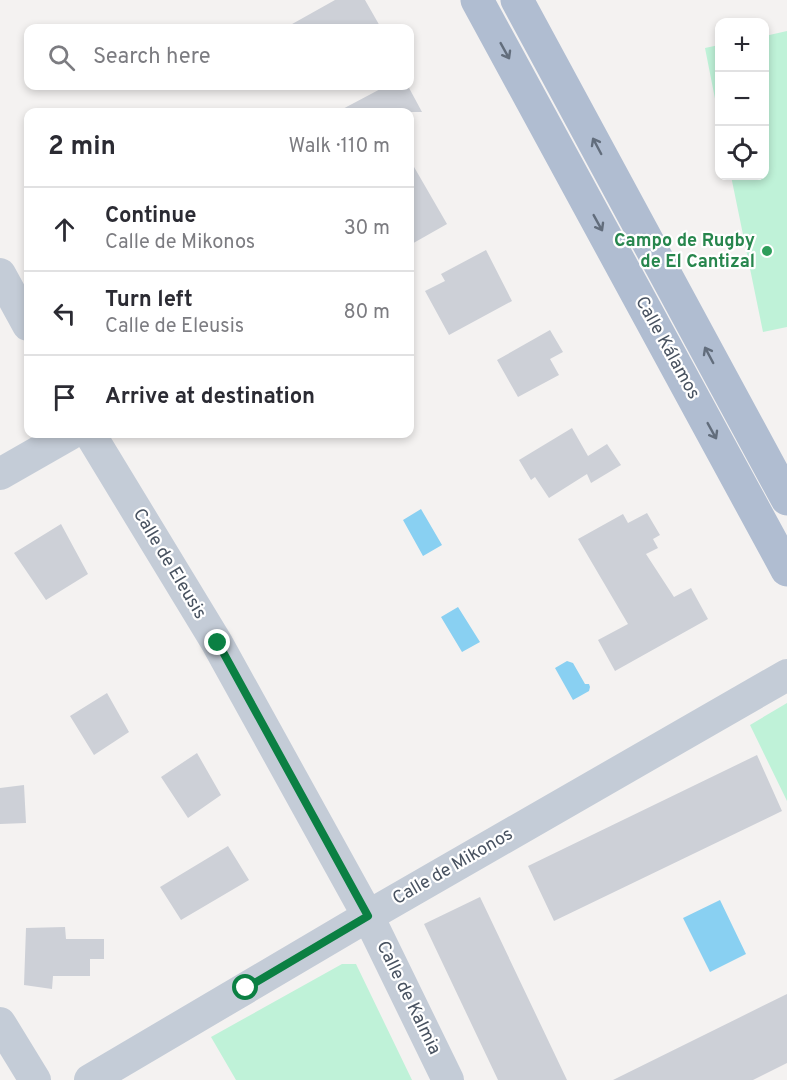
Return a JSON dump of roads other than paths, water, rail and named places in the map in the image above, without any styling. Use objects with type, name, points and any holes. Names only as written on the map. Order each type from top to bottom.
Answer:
[{"type":"main road","name":"Calle Kálamos","points":[[477,0],[787,570]]},
{"type":"main road","name":"Calle Kálamos","points":[[517,0],[787,499]]},
{"type":"street","points":[[0,274],[24,318]]},
{"type":"street","points":[[0,474],[63,438]]},
{"type":"street","name":"Calle de Eleusis","points":[[92,438],[218,643],[368,916]]},
{"type":"street","name":"Calle de Mikonos","points":[[90,1080],[368,916],[787,675]]},
{"type":"street","name":"Calle de Kalmia","points":[[368,916],[448,1080]]},
{"type":"street","points":[[0,1023],[35,1080]]},
{"type":"water","points":[[421,509],[442,545],[423,556],[403,520]]},
{"type":"water","points":[[458,607],[480,642],[462,652],[441,617]]},
{"type":"water","points":[[567,661],[573,663],[585,684],[589,684],[590,687],[589,691],[573,700],[555,668]]},
{"type":"water","points":[[720,900],[746,954],[710,972],[683,918]]},
{"type":"place","name":"Campo de Rugby de El Cantizal","points":[[767,251]]}]
